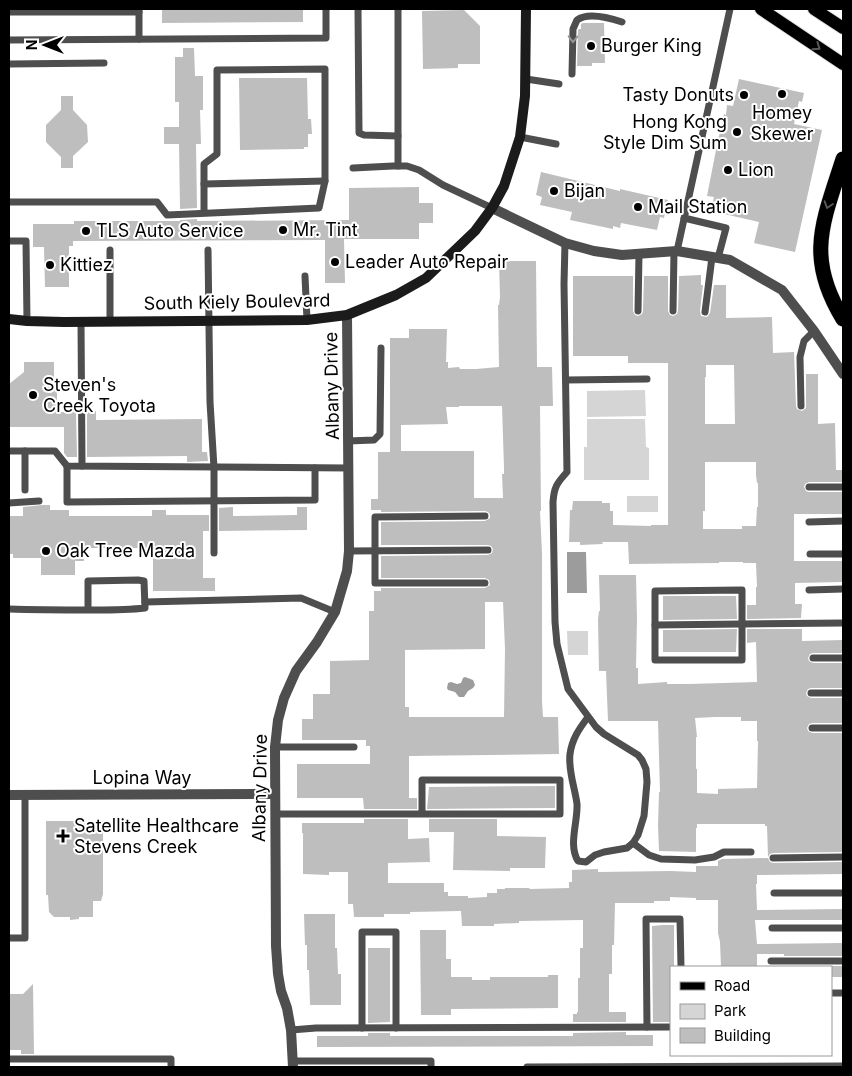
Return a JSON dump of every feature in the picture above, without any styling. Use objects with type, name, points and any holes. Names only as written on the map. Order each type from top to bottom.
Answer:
[{"type":"highway","points":[[843,159],[824,219],[820,245],[821,264],[826,283],[843,319]]},
{"type":"main road","name":"South Kiely Boulevard","points":[[9,319],[27,321],[307,320],[347,315],[396,295],[426,278],[475,231],[492,208],[504,186],[520,137],[524,115],[526,9]]},
{"type":"main road","points":[[761,9],[843,64]]},
{"type":"main road","points":[[814,9],[843,28]]},
{"type":"street","points":[[492,208],[565,243],[594,251],[622,255],[676,251],[730,260],[782,290],[814,331],[843,374]]},
{"type":"street","name":"Albany Drive","points":[[293,1064],[291,1030],[287,1008],[281,991],[276,946],[275,747],[278,720],[284,698],[296,671],[317,642],[335,612],[347,571],[347,315]]},
{"type":"street","name":"Lopina Way","points":[[9,795],[275,794]]},
{"type":"lane","points":[[9,40],[326,38],[326,9]]},
{"type":"lane","points":[[358,9],[359,133],[364,135],[398,136]]},
{"type":"lane","points":[[398,9],[398,166]]},
{"type":"lane","points":[[673,311],[676,251],[730,9]]},
{"type":"lane","points":[[9,12],[139,10],[139,39]]},
{"type":"lane","points":[[572,74],[573,29],[577,20],[584,16],[606,17],[622,22]]},
{"type":"lane","points":[[9,64],[104,63]]},
{"type":"lane","points":[[9,202],[157,202],[167,215],[319,208],[325,181],[325,69],[217,70],[217,154],[204,164],[204,213]]},
{"type":"lane","points":[[526,79],[559,84]]},
{"type":"lane","points":[[520,137],[556,144]]},
{"type":"lane","points":[[353,168],[407,166],[419,170],[443,185],[492,208]]},
{"type":"lane","points":[[204,184],[325,181]]},
{"type":"lane","points":[[684,218],[726,228],[715,257],[705,312]]},
{"type":"lane","points":[[9,241],[26,241],[27,321]]},
{"type":"lane","points":[[565,243],[567,472],[556,484],[553,491],[557,644],[568,689],[596,727],[638,755],[646,769],[647,782],[644,816],[638,835],[633,843],[627,848],[595,855],[586,862],[578,861],[574,848],[577,814],[572,785],[570,753],[575,735],[588,717]]},
{"type":"lane","points":[[110,250],[110,321]]},
{"type":"lane","points":[[208,250],[210,402],[214,468],[214,553]]},
{"type":"lane","points":[[638,311],[639,254]]},
{"type":"lane","points":[[305,276],[307,320]]},
{"type":"lane","points":[[81,321],[82,466]]},
{"type":"lane","points":[[801,406],[800,357],[804,341],[814,331]]},
{"type":"lane","points":[[348,441],[374,440],[380,434],[381,348]]},
{"type":"lane","points":[[566,380],[648,380]]},
{"type":"lane","points":[[9,450],[55,450],[67,466],[68,502],[315,500],[315,468]]},
{"type":"lane","points":[[25,450],[25,490]]},
{"type":"lane","points":[[67,466],[348,468]]},
{"type":"lane","points":[[809,487],[843,487]]},
{"type":"lane","points":[[9,503],[39,501]]},
{"type":"lane","points":[[485,516],[375,517],[375,583],[485,583]]},
{"type":"lane","points":[[809,522],[843,521]]},
{"type":"lane","points":[[348,551],[488,550]]},
{"type":"lane","points":[[810,554],[843,554]]},
{"type":"lane","points":[[9,609],[88,610],[145,608],[144,581],[88,581],[88,610]]},
{"type":"lane","points":[[809,590],[843,589]]},
{"type":"lane","points":[[655,590],[742,590],[742,623],[742,660],[655,660],[655,590]]},
{"type":"lane","points":[[145,602],[302,598],[335,612]]},
{"type":"lane","points":[[655,625],[843,623]]},
{"type":"lane","points":[[813,658],[843,658]]},
{"type":"lane","points":[[811,693],[843,693]]},
{"type":"lane","points":[[812,728],[843,728]]},
{"type":"lane","points":[[275,747],[354,747]]},
{"type":"lane","points":[[275,814],[422,814],[560,814],[560,780],[422,780],[422,814]]},
{"type":"lane","points":[[9,938],[25,938],[25,796]]},
{"type":"lane","points":[[633,843],[649,855],[661,860],[694,860],[714,858],[724,852],[751,852]]},
{"type":"lane","points":[[773,858],[843,857]]},
{"type":"lane","points":[[774,894],[843,893]]},
{"type":"lane","points":[[646,1027],[646,919],[680,918],[680,966]]},
{"type":"lane","points":[[772,928],[843,928]]},
{"type":"lane","points":[[362,1028],[362,932],[396,932],[396,1028]]},
{"type":"lane","points":[[771,961],[843,961]]},
{"type":"lane","points":[[291,1030],[670,1027]]},
{"type":"lane","points":[[9,1059],[170,1059],[170,1067]]},
{"type":"lane","points":[[293,1064],[431,1062],[431,1067]]},
{"type":"lane","points":[[527,1067],[843,1066]]},
{"type":"green space","points":[[645,390],[646,416],[587,417],[587,391]]},
{"type":"green space","points":[[587,419],[645,419],[646,447],[649,448],[649,480],[584,480],[584,447],[587,447]]},
{"type":"green space","points":[[627,496],[658,496],[658,512],[627,512]]},
{"type":"green space","points":[[567,631],[588,631],[588,655],[568,655]]},
{"type":"shaded area","points":[[567,552],[586,552],[587,593],[567,593]]},
{"type":"shaded area","points":[[465,677],[473,680],[475,685],[464,697],[459,697],[455,692],[448,690],[448,683],[461,683]]},
{"type":"building","points":[[162,9],[303,9],[303,22],[162,23]]},
{"type":"building","points":[[464,10],[480,26],[480,64],[458,64],[458,68],[423,69],[422,11]]},
{"type":"building","name":"Burger King","points":[[604,23],[605,63],[592,63],[592,66],[577,66],[578,30],[581,29],[581,24]]},
{"type":"building","points":[[183,48],[194,48],[195,76],[203,76],[203,110],[200,110],[201,144],[196,144],[197,208],[180,209],[179,144],[164,144],[164,127],[179,127],[179,102],[175,102],[175,57],[183,57]]},
{"type":"building","points":[[239,78],[307,78],[308,119],[311,119],[312,134],[308,134],[308,147],[304,147],[304,149],[240,150]]},
{"type":"building","points":[[739,79],[804,93],[802,102],[799,101],[794,124],[822,130],[795,252],[754,243],[759,222],[711,211],[714,197],[707,196],[717,145],[727,105],[733,106]]},
{"type":"building","points":[[61,96],[73,96],[73,110],[87,125],[88,142],[73,156],[73,168],[61,168],[61,157],[46,142],[46,125],[61,110]]},
{"type":"building","points":[[541,172],[620,191],[620,189],[668,200],[664,218],[660,217],[657,230],[621,223],[620,228],[613,226],[613,229],[570,220],[572,212],[540,205],[542,197],[536,195]]},
{"type":"building","points":[[419,187],[419,203],[433,203],[433,223],[419,223],[419,239],[344,239],[345,283],[325,283],[325,240],[73,241],[73,246],[69,246],[69,287],[45,287],[44,247],[33,247],[33,224],[74,224],[74,221],[180,221],[197,219],[197,221],[349,220],[349,188]]},
{"type":"building","points":[[499,261],[536,261],[537,367],[552,367],[553,406],[540,406],[542,701],[543,717],[558,717],[559,754],[409,756],[409,798],[417,798],[417,809],[364,809],[363,798],[297,798],[297,764],[370,764],[370,746],[366,746],[366,740],[302,740],[302,719],[313,719],[313,694],[330,694],[330,661],[369,660],[369,611],[374,611],[374,591],[381,591],[381,588],[485,588],[490,585],[489,580],[485,578],[381,578],[381,556],[488,555],[492,553],[493,549],[488,545],[381,545],[381,522],[485,521],[490,518],[490,515],[485,511],[381,512],[381,510],[371,510],[371,499],[378,499],[378,452],[390,452],[390,338],[409,338],[409,329],[447,329],[446,362],[448,362],[448,368],[476,369],[499,367],[498,305],[500,297]],"holes":[[[502,406],[503,498],[474,498],[474,451],[401,451],[401,425],[448,424],[446,407]],[[485,602],[503,602],[505,649],[504,717],[409,717],[409,707],[405,707],[405,650],[485,649]]]},
{"type":"building","points":[[701,275],[701,285],[703,285],[701,316],[707,317],[710,313],[714,285],[726,285],[726,318],[772,317],[773,353],[794,352],[797,409],[802,411],[806,408],[806,374],[818,374],[818,424],[835,423],[836,470],[843,470],[843,482],[809,482],[804,487],[809,492],[843,492],[843,514],[794,514],[794,561],[843,561],[843,582],[795,583],[795,604],[802,604],[801,618],[747,619],[747,605],[756,605],[756,563],[629,564],[628,542],[602,542],[603,544],[580,545],[580,542],[569,542],[570,510],[572,510],[573,501],[602,501],[602,503],[610,503],[610,511],[613,511],[613,525],[668,525],[668,363],[628,363],[628,356],[573,356],[573,276],[633,276],[633,311],[638,316],[643,311],[644,276],[668,276],[668,311],[673,316],[678,311],[679,276]],"holes":[[[706,365],[734,365],[735,424],[705,424]],[[705,462],[756,462],[758,483],[756,526],[742,526],[742,529],[703,529]]]},
{"type":"building","name":"Steven's Creek Toyota","points":[[24,362],[54,362],[54,382],[57,382],[57,412],[76,412],[77,457],[67,457],[64,453],[64,427],[9,427],[9,384],[24,372]]},
{"type":"building","points":[[87,411],[96,411],[96,420],[202,419],[202,452],[207,452],[208,461],[187,462],[187,456],[87,457]]},
{"type":"building","name":"Oak Tree Mazda","points":[[50,505],[50,510],[69,510],[69,516],[152,516],[152,510],[166,510],[166,515],[209,515],[209,531],[203,531],[203,578],[215,578],[215,591],[153,591],[153,548],[84,548],[84,561],[75,561],[75,575],[41,575],[41,558],[13,558],[13,554],[9,554],[9,516],[23,516],[23,507]]},
{"type":"building","points":[[233,507],[233,516],[297,515],[297,507],[307,507],[307,530],[219,531],[219,508]]},
{"type":"building","points":[[599,575],[636,575],[636,668],[638,668],[638,684],[667,682],[667,684],[689,684],[757,682],[756,642],[747,643],[747,629],[802,629],[802,641],[843,640],[843,653],[813,653],[808,658],[813,663],[843,663],[843,688],[811,688],[806,693],[811,698],[843,698],[843,723],[812,723],[807,728],[812,733],[843,733],[843,852],[773,853],[768,857],[767,826],[765,824],[697,824],[696,852],[659,851],[658,721],[608,721],[606,671],[599,671],[598,619],[600,611]],"holes":[[[741,717],[741,721],[757,721],[757,788],[718,789],[718,794],[697,793],[695,718]]]},
{"type":"building","points":[[663,596],[736,596],[737,619],[663,620]]},
{"type":"building","points":[[737,629],[736,652],[663,652],[663,630]]},
{"type":"building","points":[[555,786],[555,808],[427,809],[429,787]]},
{"type":"building","points":[[364,819],[408,819],[408,839],[429,838],[430,862],[388,863],[388,883],[444,883],[444,892],[448,892],[448,896],[468,896],[468,898],[487,897],[487,893],[497,893],[497,889],[505,888],[569,888],[569,882],[572,882],[572,870],[598,869],[598,872],[696,872],[696,866],[718,866],[718,861],[722,859],[768,858],[773,863],[843,862],[843,874],[757,875],[756,884],[757,910],[843,909],[843,920],[755,920],[757,944],[843,943],[843,956],[757,954],[757,966],[721,966],[718,900],[670,897],[670,901],[654,901],[654,903],[615,903],[612,974],[609,974],[609,1012],[626,1012],[626,1022],[573,1022],[573,1014],[578,1012],[578,978],[580,978],[580,948],[583,948],[583,920],[519,921],[519,923],[494,924],[494,926],[462,926],[461,911],[410,912],[410,914],[384,914],[384,917],[354,917],[353,904],[348,904],[348,872],[329,872],[329,875],[303,874],[302,823],[364,823]]},
{"type":"building","points":[[429,819],[497,819],[497,836],[546,837],[545,868],[510,868],[510,871],[453,870],[454,832],[429,832]]},
{"type":"building","points":[[46,821],[103,821],[103,894],[101,901],[93,901],[93,917],[79,917],[79,919],[70,920],[70,917],[54,917],[49,912],[48,895],[46,895]]},
{"type":"building","points":[[304,914],[335,914],[335,948],[337,948],[338,974],[341,974],[341,1005],[310,1005]]},
{"type":"building","points":[[674,925],[674,966],[670,966],[670,1022],[653,1022],[652,926]]},
{"type":"building","points":[[420,930],[446,930],[446,959],[451,959],[451,977],[472,977],[472,980],[490,980],[490,977],[548,977],[548,975],[558,975],[558,1008],[451,1009],[451,1015],[421,1015]]},
{"type":"building","points":[[368,948],[390,948],[390,1022],[368,1023]]},
{"type":"building","points":[[832,966],[843,966],[843,977],[832,977]]},
{"type":"building","points":[[33,984],[34,1054],[21,1054],[21,1050],[9,1050],[9,994],[23,994]]},
{"type":"building","points":[[626,1032],[626,1035],[653,1035],[653,1046],[317,1047],[317,1036],[368,1036],[368,1033],[390,1033],[390,1036],[573,1036],[573,1033]]},
{"type":"place","name":"Burger King","points":[[591,46]]},
{"type":"place","name":"Homey Skewer","points":[[782,94]]},
{"type":"place","name":"Tasty Donuts","points":[[744,95]]},
{"type":"place","name":"Hong Kong Style Dim Sum","points":[[737,132]]},
{"type":"place","name":"Lion","points":[[728,170]]},
{"type":"place","name":"Bijan","points":[[554,191]]},
{"type":"place","name":"Mail Station","points":[[638,207]]},
{"type":"place","name":"Mr. Tint","points":[[283,230]]},
{"type":"place","name":"TLS Auto Service","points":[[86,231]]},
{"type":"place","name":"Leader Auto Repair","points":[[335,262]]},
{"type":"place","name":"Kittiez","points":[[50,265]]},
{"type":"place","name":"Steven's Creek Toyota","points":[[33,395]]},
{"type":"place","name":"Oak Tree Mazda","points":[[46,551]]},
{"type":"place","name":"Satellite Healthcare Stevens Creek","points":[[63,836]]}]
